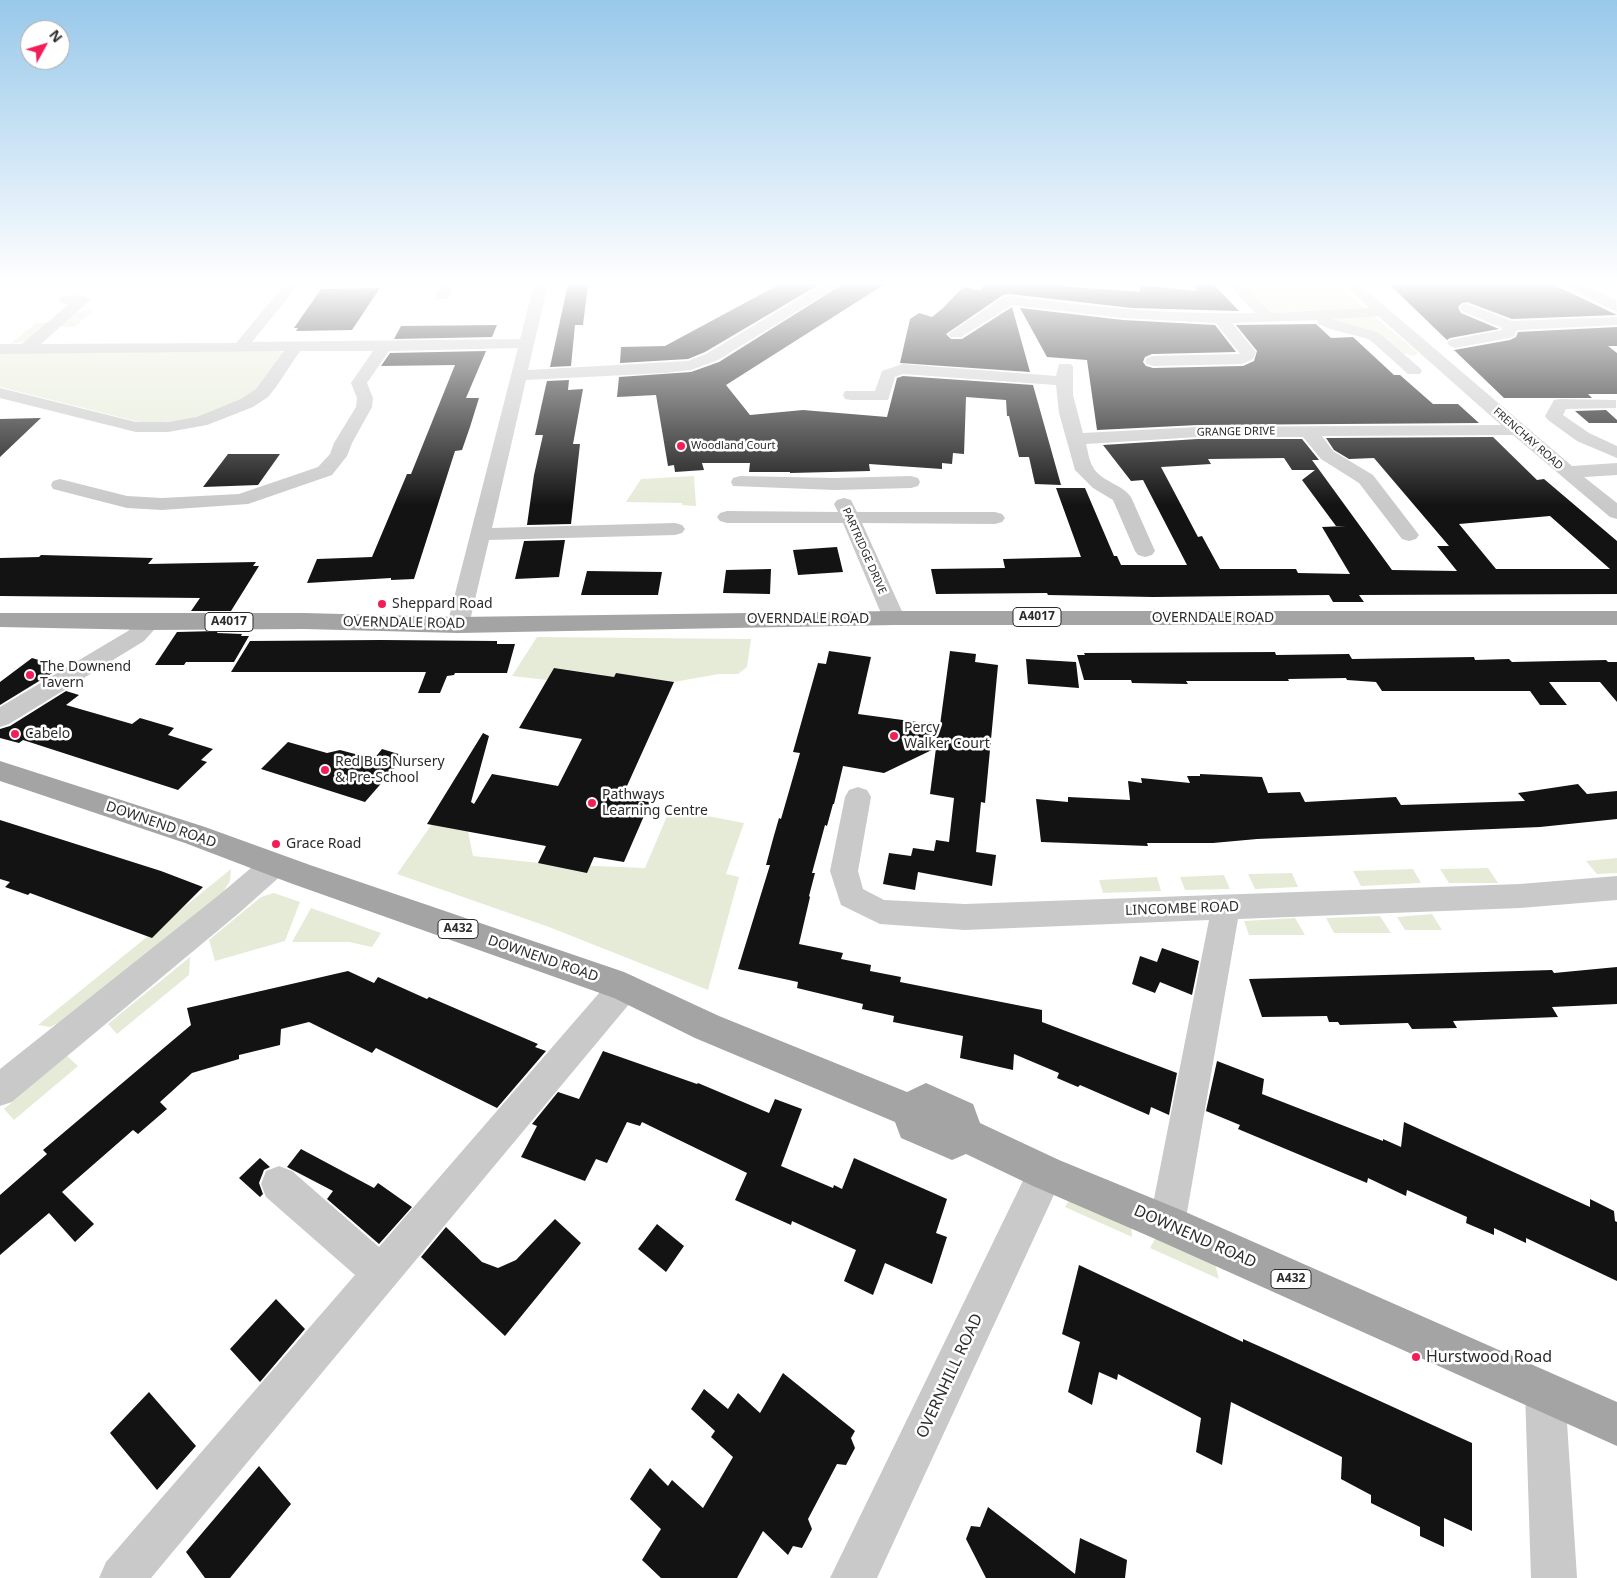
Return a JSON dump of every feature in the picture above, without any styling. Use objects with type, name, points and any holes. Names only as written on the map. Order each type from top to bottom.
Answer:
[{"type":"main road","name":"OVERNDALE ROAD","points":[[0,620],[150,622],[304,621],[458,625],[894,618],[1617,618]]},
{"type":"main road","name":"DOWNEND ROAD","points":[[0,771],[195,835],[274,865],[624,987],[707,1027],[908,1110],[914,1125],[932,1134],[952,1142],[966,1135],[1046,1173],[1167,1224],[1617,1424]]},
{"type":"street","points":[[0,393],[136,428],[168,427],[200,421],[247,403],[262,393],[288,358]]},
{"type":"street","points":[[60,485],[106,498],[136,502],[162,504],[241,500],[326,471],[338,456],[364,407],[365,398],[359,383],[376,358]]},
{"type":"street","points":[[458,625],[524,358]]},
{"type":"street","points":[[520,375],[666,368],[691,364],[710,358]]},
{"type":"street","points":[[1153,361],[1245,358]]},
{"type":"street","points":[[1402,358],[1411,365]]},
{"type":"street","name":"FRENCHAY ROAD","points":[[1435,358],[1517,430],[1617,513]]},
{"type":"street","points":[[850,395],[882,396],[888,374],[919,365],[1064,374],[1068,417],[1084,470],[1100,484],[1121,497],[1142,543]]},
{"type":"street","points":[[1610,404],[1560,404],[1550,423],[1570,429],[1583,438],[1617,453]]},
{"type":"street","name":"GRANGE DRIVE","points":[[1076,439],[1198,432],[1517,430]]},
{"type":"street","points":[[1308,431],[1326,455],[1366,479],[1409,535]]},
{"type":"street","points":[[1567,472],[1613,473]]},
{"type":"street","points":[[740,482],[835,484],[910,482]]},
{"type":"street","name":"PARTRIDGE DRIVE","points":[[835,484],[894,618]]},
{"type":"street","points":[[728,518],[995,518]]},
{"type":"street","points":[[480,534],[675,529]]},
{"type":"street","points":[[1118,537],[1142,543]]},
{"type":"street","points":[[0,718],[136,636],[150,622]]},
{"type":"street","name":"LINCOMBE ROAD","points":[[858,797],[844,871],[851,896],[880,912],[965,917],[1520,896],[1617,888]]},
{"type":"street","points":[[0,1090],[274,865]]},
{"type":"street","points":[[1167,1224],[1226,907]]},
{"type":"street","points":[[122,1578],[624,987]]},
{"type":"street","name":"OVERNHILL ROAD","points":[[854,1578],[1046,1173]]},
{"type":"street","points":[[280,1184],[381,1273]]},
{"type":"street","points":[[1545,1391],[1554,1578]]},
{"type":"green space","points":[[0,358],[282,358],[254,392],[219,413],[179,421],[143,423],[0,387]]},
{"type":"green space","points":[[694,476],[696,506],[682,505],[682,503],[626,502],[641,479]]},
{"type":"green space","points":[[537,637],[751,639],[747,667],[738,674],[719,674],[674,682],[616,673],[602,699],[604,675],[554,668],[547,680],[512,676]]},
{"type":"green space","points":[[670,809],[744,823],[726,874],[739,877],[708,990],[549,927],[397,874],[432,824],[468,831],[473,856],[549,864],[645,868]]},
{"type":"green space","points":[[1617,858],[1617,873],[1597,874],[1586,861]]},
{"type":"green space","points":[[1488,868],[1498,883],[1449,883],[1440,869]]},
{"type":"green space","points":[[231,869],[230,881],[218,900],[73,1016],[50,1027],[38,1025]]},
{"type":"green space","points":[[1413,869],[1421,883],[1361,886],[1353,871]]},
{"type":"green space","points":[[1292,873],[1298,887],[1255,889],[1248,874]]},
{"type":"green space","points":[[1224,875],[1230,889],[1185,890],[1180,877]]},
{"type":"green space","points":[[1157,877],[1161,891],[1103,893],[1099,880]]},
{"type":"green space","points":[[274,893],[300,902],[285,941],[215,961],[209,940],[261,897]]},
{"type":"green space","points":[[311,908],[381,933],[372,947],[349,942],[292,942]]},
{"type":"green space","points":[[1432,914],[1442,930],[1405,930],[1397,917]]},
{"type":"green space","points":[[1380,916],[1391,933],[1334,933],[1326,918]]},
{"type":"green space","points":[[1295,918],[1305,935],[1249,935],[1244,921]]},
{"type":"green space","points":[[190,957],[189,975],[117,1034],[108,1024]]},
{"type":"green space","points":[[67,1056],[78,1066],[14,1120],[4,1109]]},
{"type":"green space","points":[[1072,1196],[1131,1222],[1132,1237],[1065,1207]]},
{"type":"green space","points":[[1157,1235],[1214,1260],[1219,1279],[1150,1248]]},
{"type":"building","points":[[387,358],[483,358],[466,398],[479,398],[470,427],[462,450],[455,451],[414,579],[391,580],[391,578],[307,583],[317,559],[372,557],[407,474],[411,474],[455,365],[381,366]]},
{"type":"building","points":[[552,358],[572,358],[571,366],[550,367]]},
{"type":"building","points":[[620,358],[691,358],[688,359],[620,363]]},
{"type":"building","points":[[726,358],[769,358],[726,385],[750,415],[803,410],[887,417],[897,378],[903,376],[1033,385],[1061,485],[1035,484],[1029,457],[1019,457],[1009,416],[1007,416],[1006,400],[966,397],[964,454],[953,453],[952,464],[942,463],[942,469],[869,464],[870,471],[749,472],[750,463],[702,463],[704,470],[675,472],[674,465],[668,466],[656,395],[617,397],[619,377],[691,372]]},
{"type":"building","points":[[901,358],[1026,358],[1030,372],[900,363]]},
{"type":"building","points":[[1056,358],[1145,358],[1143,362],[1146,366],[1153,368],[1243,366],[1254,361],[1255,358],[1375,358],[1394,375],[1400,375],[1433,404],[1458,404],[1479,423],[1198,425],[1097,430],[1087,360]]},
{"type":"building","points":[[1462,358],[1617,358],[1617,394],[1588,394],[1592,398],[1504,398]]},
{"type":"building","points":[[569,380],[568,390],[583,389],[573,444],[580,444],[571,524],[527,525],[534,475],[543,435],[535,435],[547,381]]},
{"type":"building","points":[[1606,410],[1617,420],[1617,423],[1589,423],[1575,411]]},
{"type":"building","points":[[41,418],[0,457],[0,419]]},
{"type":"building","points":[[1493,437],[1537,480],[1544,479],[1617,541],[1617,594],[1359,595],[1364,602],[1333,602],[1329,595],[1153,597],[1048,595],[1047,593],[936,594],[931,569],[1005,568],[1003,559],[1081,557],[1056,488],[1085,488],[1114,556],[1117,556],[1121,565],[1187,565],[1143,480],[1131,481],[1103,445],[1198,439],[1302,439],[1319,460],[1312,460],[1392,570],[1457,571],[1437,546],[1449,546],[1374,458],[1349,459],[1334,450],[1326,438]],"holes":[[[1284,458],[1292,470],[1315,470],[1302,480],[1336,526],[1346,526],[1322,527],[1350,574],[1298,573],[1296,569],[1220,569],[1202,536],[1198,537],[1161,467],[1211,464],[1208,459]],[[1550,516],[1610,569],[1496,569],[1459,524]]]},
{"type":"building","points":[[228,454],[280,454],[258,485],[203,487]]},
{"type":"building","points":[[565,540],[559,577],[515,579],[524,541]]},
{"type":"building","points":[[837,547],[843,572],[798,575],[793,550]]},
{"type":"building","points":[[41,555],[153,558],[148,564],[256,562],[253,566],[259,566],[231,611],[191,611],[200,598],[0,596],[0,558],[39,557]]},
{"type":"building","points":[[771,569],[770,594],[723,593],[726,570]]},
{"type":"building","points":[[587,571],[662,572],[658,595],[581,595]]},
{"type":"building","points":[[218,631],[217,633],[249,636],[234,662],[186,662],[184,665],[155,665],[177,632]]},
{"type":"building","points":[[250,641],[497,641],[497,644],[515,644],[507,673],[455,673],[454,675],[447,676],[440,693],[418,693],[426,672],[231,672]]},
{"type":"building","points":[[829,651],[871,657],[858,714],[940,725],[950,651],[976,654],[975,662],[998,665],[985,803],[981,802],[976,852],[996,855],[992,886],[918,872],[915,890],[883,884],[889,853],[911,856],[913,848],[934,851],[936,840],[949,842],[954,798],[930,794],[936,748],[884,773],[843,766],[834,804],[827,826],[825,825],[812,873],[815,873],[799,944],[843,953],[841,959],[871,965],[870,971],[901,977],[900,982],[1042,1010],[1042,1022],[1177,1073],[1169,1115],[1151,1107],[1149,1115],[1080,1085],[1078,1087],[1057,1078],[1059,1073],[1014,1054],[1013,1070],[960,1058],[963,1036],[893,1022],[894,1016],[862,1009],[863,1004],[797,988],[798,982],[738,969],[770,865],[766,865],[779,818],[781,819],[800,753],[793,752],[818,663],[826,664]]},
{"type":"building","points":[[1275,652],[1276,655],[1349,654],[1352,659],[1474,657],[1475,660],[1509,659],[1512,662],[1606,660],[1608,662],[1617,662],[1617,702],[1600,682],[1549,682],[1567,705],[1540,705],[1530,691],[1382,691],[1376,682],[1347,680],[1346,678],[1288,679],[1289,681],[1186,681],[1188,684],[1132,683],[1131,680],[1084,680],[1077,655],[1085,655],[1084,653]]},
{"type":"building","name":"The Downend Tavern","points":[[32,658],[62,667],[0,705],[0,682]]},
{"type":"building","points":[[1026,659],[1076,662],[1079,688],[1028,684]]},
{"type":"building","points":[[554,668],[614,677],[616,673],[674,682],[622,797],[650,802],[624,862],[594,857],[587,873],[538,863],[546,846],[427,824],[483,733],[489,736],[471,802],[474,804],[492,774],[558,786],[582,739],[519,728]]},
{"type":"building","points":[[66,691],[79,695],[66,705],[132,724],[140,718],[174,728],[168,735],[213,749],[201,760],[207,762],[178,790],[23,740],[19,743],[0,738],[0,729],[10,726]]},
{"type":"building","points":[[288,742],[327,753],[340,750],[374,759],[382,749],[405,756],[365,802],[261,769]]},
{"type":"building","points":[[1200,774],[1262,777],[1268,793],[1300,792],[1305,802],[1396,797],[1401,805],[1525,801],[1518,793],[1578,784],[1587,794],[1617,791],[1617,819],[1540,827],[1257,839],[1213,843],[1147,843],[1148,846],[1041,842],[1036,799],[1068,802],[1068,797],[1130,800],[1128,781],[1142,783],[1141,778],[1190,783],[1187,776],[1200,776]]},
{"type":"building","points":[[0,820],[161,871],[203,887],[152,938],[30,893],[28,895],[5,887],[10,882],[0,879]]},
{"type":"building","points":[[1162,948],[1199,961],[1192,995],[1160,982],[1155,993],[1132,984],[1140,956],[1157,962]]},
{"type":"building","points":[[1617,967],[1617,1004],[1552,1007],[1558,1017],[1453,1021],[1457,1028],[1412,1029],[1408,1023],[1340,1025],[1338,1022],[1329,1022],[1327,1016],[1262,1017],[1249,979],[1552,970],[1554,973]]},
{"type":"building","points":[[348,971],[374,983],[378,977],[427,999],[429,997],[538,1044],[535,1047],[546,1051],[497,1108],[376,1048],[372,1053],[309,1022],[281,1029],[280,1045],[239,1055],[239,1059],[192,1073],[160,1102],[167,1109],[138,1134],[133,1130],[62,1192],[94,1224],[75,1242],[49,1213],[0,1255],[0,1195],[47,1154],[43,1150],[191,1025],[187,1008]]},
{"type":"building","points":[[603,1051],[698,1083],[769,1113],[775,1099],[802,1109],[781,1166],[833,1188],[834,1185],[842,1189],[854,1158],[947,1199],[936,1233],[947,1237],[932,1284],[885,1263],[873,1295],[844,1281],[856,1250],[792,1221],[791,1225],[735,1200],[747,1173],[642,1122],[640,1126],[627,1122],[607,1163],[596,1159],[585,1181],[521,1157],[537,1126],[532,1124],[558,1092],[579,1099]]},
{"type":"building","points":[[1217,1061],[1264,1079],[1262,1094],[1383,1141],[1383,1139],[1401,1147],[1404,1122],[1590,1207],[1590,1199],[1614,1211],[1615,1221],[1617,1222],[1617,1281],[1526,1238],[1526,1243],[1494,1228],[1494,1235],[1466,1223],[1467,1217],[1407,1190],[1406,1196],[1368,1178],[1367,1183],[1238,1129],[1240,1125],[1206,1111]]},
{"type":"building","points":[[301,1149],[374,1188],[378,1183],[412,1207],[379,1244],[327,1199],[333,1191],[287,1167]]},
{"type":"building","points":[[260,1158],[270,1167],[264,1170],[259,1183],[263,1194],[260,1197],[239,1178]]},
{"type":"building","points":[[555,1219],[581,1243],[505,1336],[421,1257],[446,1227],[482,1262],[498,1268],[516,1260]]},
{"type":"building","points":[[657,1224],[684,1246],[666,1272],[638,1249]]},
{"type":"building","points":[[1079,1265],[1243,1342],[1243,1339],[1472,1443],[1472,1531],[1444,1518],[1444,1547],[1420,1536],[1420,1527],[1371,1503],[1371,1495],[1341,1479],[1342,1457],[1231,1402],[1222,1465],[1196,1452],[1201,1418],[1118,1374],[1117,1380],[1099,1372],[1092,1405],[1068,1392],[1080,1342],[1062,1334]]},
{"type":"building","points":[[276,1299],[305,1329],[260,1382],[230,1349]]},
{"type":"building","points":[[783,1373],[855,1431],[851,1438],[855,1448],[846,1465],[837,1464],[808,1519],[812,1529],[802,1548],[793,1546],[788,1555],[763,1531],[737,1578],[661,1578],[642,1560],[661,1529],[630,1499],[650,1468],[668,1486],[672,1480],[703,1508],[733,1457],[711,1437],[715,1431],[691,1409],[704,1389],[728,1409],[738,1393],[760,1413]]},
{"type":"building","points":[[149,1392],[196,1446],[157,1490],[110,1433]]},
{"type":"building","points":[[259,1466],[291,1504],[230,1578],[205,1578],[186,1552]]},
{"type":"building","points":[[988,1507],[1075,1574],[1080,1538],[1127,1560],[1125,1578],[986,1578],[966,1539],[971,1526],[980,1527]]},
{"type":"place","name":"Woodland Court","points":[[681,446]]},
{"type":"place","name":"Sheppard Road","points":[[382,604]]},
{"type":"place","name":"The Downend Tavern","points":[[30,675]]},
{"type":"place","name":"Cabelo","points":[[15,734]]},
{"type":"place","name":"Percy Walker Court","points":[[894,736]]},
{"type":"place","name":"Red Bus Nursery & Pre-School","points":[[325,770]]},
{"type":"place","name":"Pathways Learning Centre","points":[[592,803]]},
{"type":"place","name":"Grace Road","points":[[276,844]]},
{"type":"place","name":"Hurstwood Road","points":[[1416,1357]]}]
